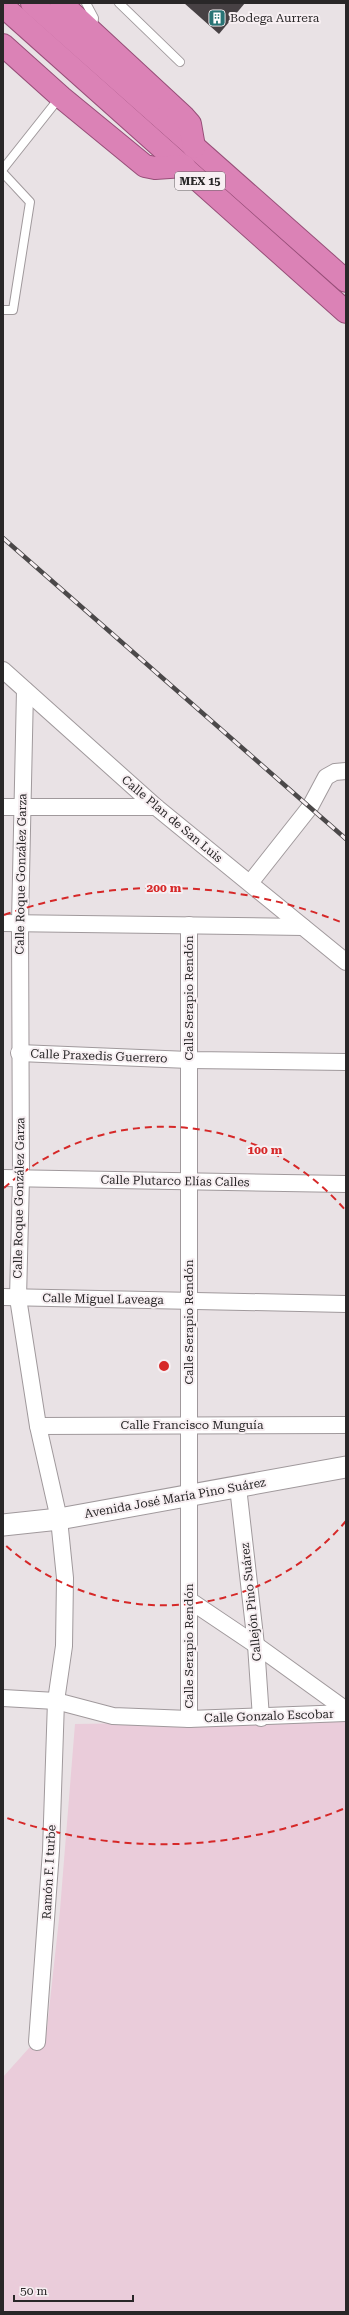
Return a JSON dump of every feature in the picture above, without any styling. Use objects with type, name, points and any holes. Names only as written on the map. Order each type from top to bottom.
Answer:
[{"type":"highway","name":"MEX 15","points":[[32,3],[69,36],[346,312]]},
{"type":"highway","points":[[3,45],[61,96],[145,166],[155,168],[189,157],[190,124],[61,3]]},
{"type":"highway","name":"MEX 15","points":[[3,6],[53,52],[346,280]]},
{"type":"street","name":"Calle Plan de San Luis","points":[[3,670],[156,807],[346,962]]},
{"type":"street","name":"Calle Roque González Garza","points":[[25,690],[20,923],[19,1053],[21,1178],[11,1298],[59,1519],[65,1578],[64,1646],[56,1701]]},
{"type":"street","points":[[250,883],[310,807],[326,777],[335,772],[346,771]]},
{"type":"street","points":[[3,807],[156,807]]},
{"type":"street","points":[[3,923],[303,927]]},
{"type":"street","name":"Calle Serapio Rendón","points":[[189,925],[189,1719]]},
{"type":"street","name":"Calle Praxedis Guerrero","points":[[19,1053],[189,1060],[346,1062]]},
{"type":"street","name":"Calle Plutarco Elías Calles","points":[[3,1178],[346,1184]]},
{"type":"street","name":"Calle Miguel Laveaga","points":[[11,1298],[346,1304]]},
{"type":"street","name":"Calle Francisco Munguía","points":[[38,1426],[346,1425]]},
{"type":"street","name":"Avenida José María Pino Suárez","points":[[3,1525],[59,1519],[189,1497],[346,1467]]},
{"type":"street","name":"Callejón Pino Suárez","points":[[238,1487],[256,1645],[261,1718]]},
{"type":"street","points":[[189,1600],[256,1645],[346,1711]]},
{"type":"street","name":"Calle Gonzalo Escobar","points":[[3,1698],[56,1701],[113,1716],[189,1719],[261,1718],[346,1711]]},
{"type":"street","name":"Ramón F. I turbe","points":[[37,2042],[51,1851],[56,1701]]},
{"type":"lane","points":[[86,3],[94,18],[93,33]]},
{"type":"lane","points":[[119,3],[180,62]]},
{"type":"lane","points":[[3,168],[61,96]]},
{"type":"lane","points":[[3,174],[30,202],[13,310],[3,310]]},
{"type":"shaded area","points":[[346,1716],[346,2312],[3,2312],[3,2077],[47,2028],[60,1910],[75,1724],[310,1720]]},
{"type":"building","name":"Bodega Aurrera","points":[[184,3],[245,3],[219,34]]},
{"type":"railway","points":[[3,538],[346,839]]},
{"type":"place","name":"Bodega Aurrera","points":[[217,18]]}]
